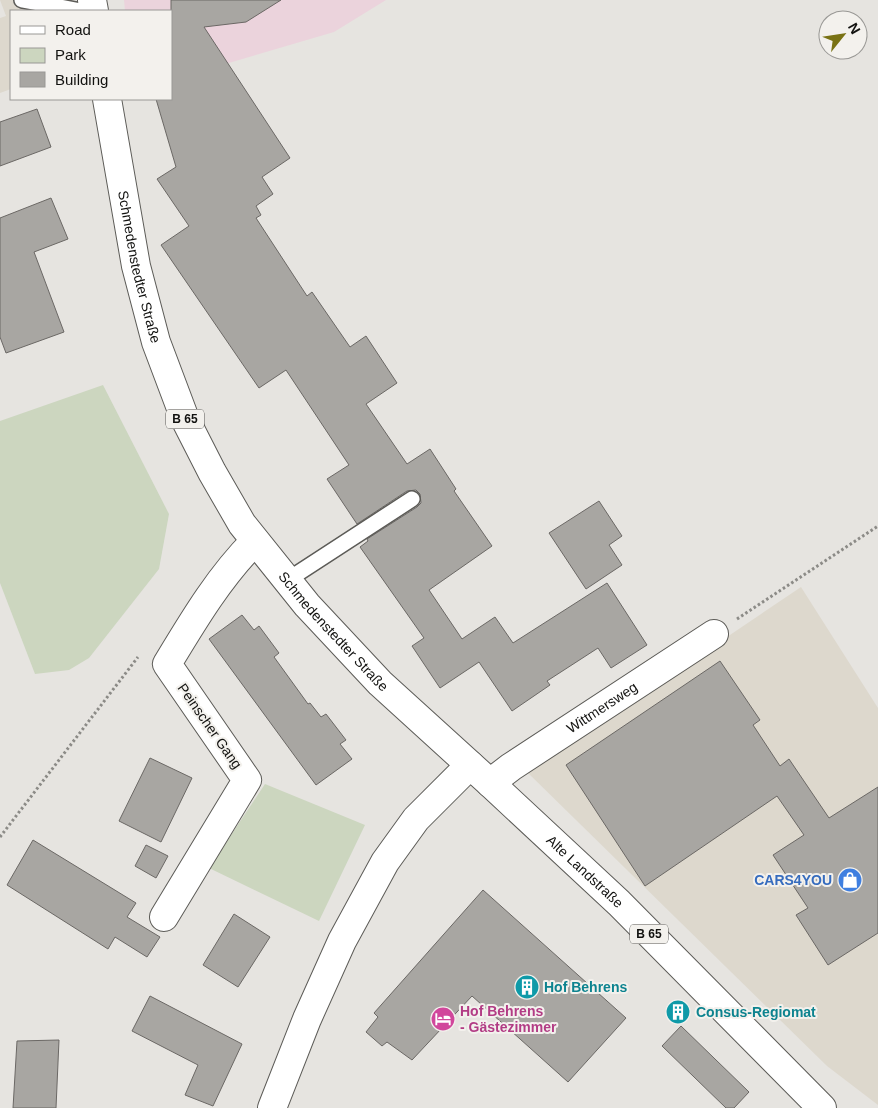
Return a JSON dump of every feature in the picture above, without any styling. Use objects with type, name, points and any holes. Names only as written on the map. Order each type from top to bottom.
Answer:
[{"type":"main road","name":"Schmedenstedter Straße","points":[[108,100],[136,266],[156,342],[185,419],[212,472],[242,524],[306,605],[380,683],[470,765]]},
{"type":"main road","name":"Peinscher Gang","points":[[164,917],[248,780],[167,664],[196,614],[239,558],[255,542]]},
{"type":"main road","name":"Wittmersweg","points":[[490,783],[511,767],[714,634]]},
{"type":"main road","name":"Alte Landstraße","points":[[470,765],[619,904],[822,1108]]},
{"type":"main road","points":[[272,1108],[307,1019],[338,950],[385,862],[416,819],[470,765]]},
{"type":"lane","points":[[22,0],[76,10]]},
{"type":"lane","points":[[286,581],[412,498]]},
{"type":"path","points":[[714,634],[878,526]]},
{"type":"path","points":[[0,837],[143,652]]},
{"type":"shaded area","points":[[0,0],[72,0],[73,10],[10,10],[10,89],[0,93],[0,18],[6,16]]},
{"type":"shaded area","points":[[124,0],[386,0],[334,32],[172,80],[172,10],[125,10]]},
{"type":"shaded area","points":[[801,587],[878,708],[878,1105],[827,1066],[527,772]]},
{"type":"green space","points":[[103,385],[169,514],[159,569],[89,658],[69,670],[35,674],[0,583],[0,421]]},
{"type":"green space","points":[[265,784],[365,825],[319,921],[209,868]]},
{"type":"building","points":[[171,0],[281,0],[246,22],[204,27],[290,158],[262,177],[273,194],[256,206],[261,215],[256,218],[307,296],[312,292],[350,347],[366,336],[397,383],[366,404],[407,464],[430,449],[456,489],[454,491],[492,546],[429,590],[462,639],[495,617],[513,643],[607,583],[647,645],[611,668],[598,648],[547,681],[550,685],[512,711],[479,662],[440,688],[412,646],[424,638],[360,547],[368,541],[367,539],[417,507],[421,503],[420,494],[416,490],[407,491],[357,524],[327,479],[349,465],[286,370],[259,388],[161,245],[189,226],[157,179],[176,167],[156,100],[172,100]]},
{"type":"building","points":[[37,109],[51,147],[0,166],[0,122]]},
{"type":"building","points":[[51,198],[68,239],[34,252],[64,332],[6,353],[0,337],[0,218]]},
{"type":"building","points":[[599,501],[622,536],[609,545],[622,565],[586,589],[549,533]]},
{"type":"building","points":[[242,615],[254,630],[259,626],[279,653],[274,657],[308,704],[310,703],[321,717],[326,714],[346,740],[340,744],[352,759],[316,785],[209,639]]},
{"type":"building","points":[[720,661],[760,720],[753,725],[780,766],[789,759],[829,818],[878,787],[878,933],[828,965],[796,915],[808,908],[773,855],[804,835],[777,796],[645,886],[566,765]]},
{"type":"building","points":[[150,758],[192,778],[161,842],[119,821]]},
{"type":"building","points":[[33,840],[136,903],[127,917],[160,937],[147,957],[115,937],[108,949],[7,885]]},
{"type":"building","points":[[146,845],[168,856],[156,878],[135,866]]},
{"type":"building","name":"Hof Behrens","points":[[483,890],[626,1018],[568,1082],[472,996],[412,1060],[387,1042],[382,1046],[366,1032],[378,1017],[374,1013]]},
{"type":"building","points":[[234,914],[270,937],[238,987],[203,965]]},
{"type":"building","points":[[150,996],[242,1044],[213,1106],[185,1095],[198,1065],[132,1031]]},
{"type":"building","points":[[681,1026],[749,1092],[734,1108],[726,1108],[662,1046]]},
{"type":"building","points":[[59,1040],[56,1108],[13,1108],[17,1041]]},
{"type":"place","name":"CARS4YOU","points":[[850,880]]},
{"type":"place","name":"Hof Behrens","points":[[527,987]]},
{"type":"place","name":"Consus-Regiomat","points":[[678,1012]]},
{"type":"place","name":"Hof Behrens - Gästezimmer","points":[[443,1019]]}]
